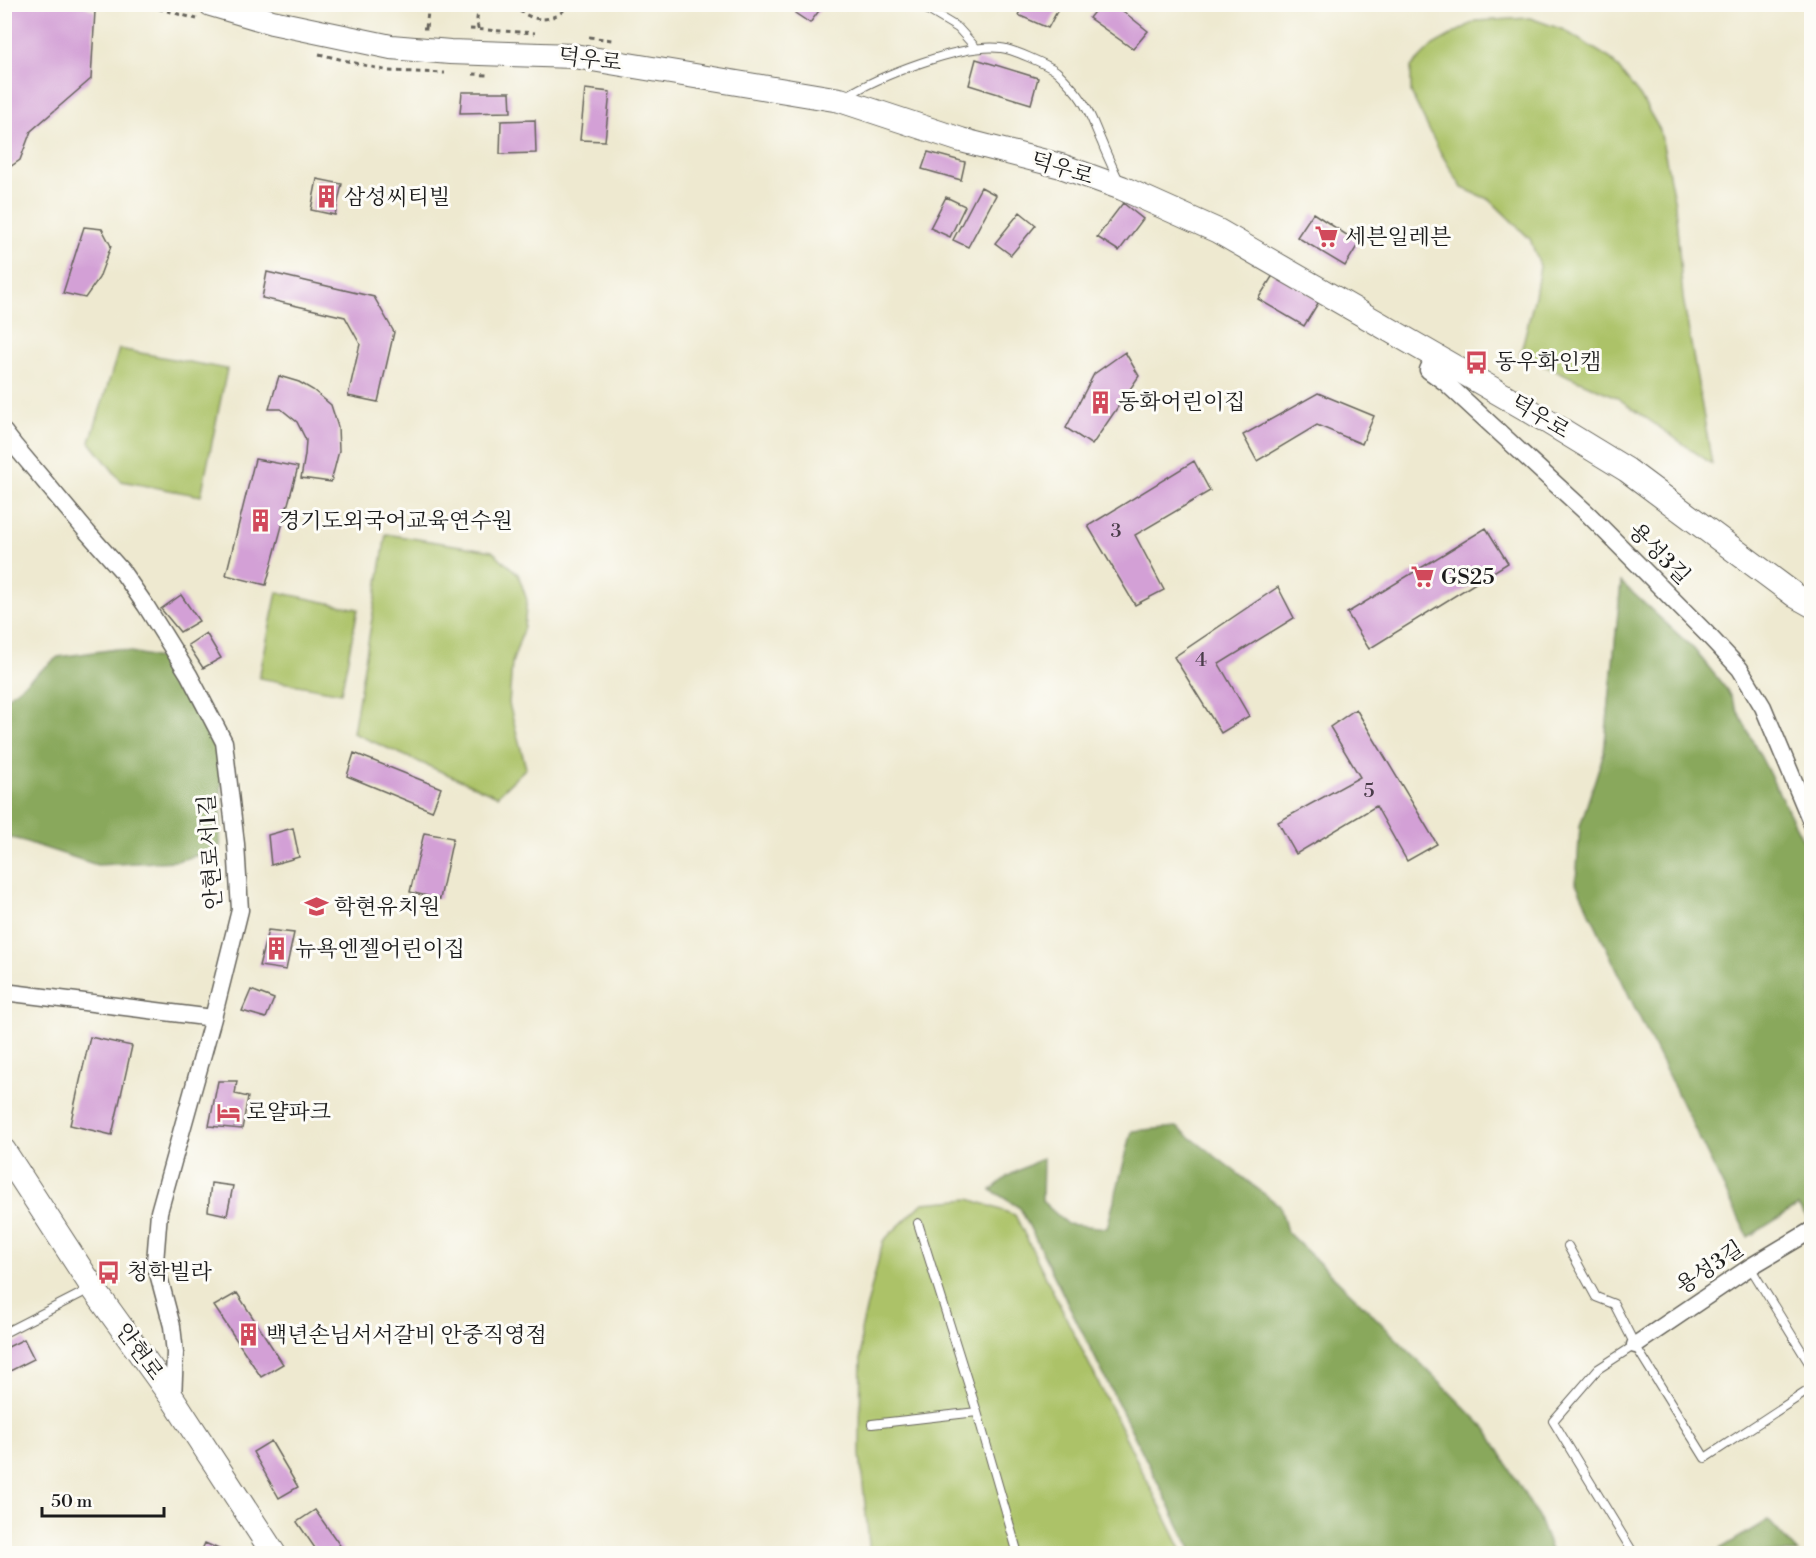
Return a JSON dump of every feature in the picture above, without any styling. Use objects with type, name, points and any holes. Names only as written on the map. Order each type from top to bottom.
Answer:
[{"type":"street","name":"덕우로","points":[[211,4],[272,22],[391,47],[574,56],[840,100],[961,140],[1060,166],[1122,188],[1218,231],[1435,354],[1627,470],[1796,596],[1812,605]]},
{"type":"street","name":"용성3길","points":[[1435,354],[1428,370],[1446,383],[1589,515],[1740,669],[1763,707],[1812,824]]},
{"type":"street","name":"안현로서1길","points":[[4,432],[80,525],[121,570],[189,675],[224,742],[236,843],[240,910],[159,1212],[155,1262],[172,1326],[173,1400]]},
{"type":"street","points":[[4,992],[213,1017]]},
{"type":"street","name":"안현로","points":[[4,1151],[93,1288],[173,1400],[274,1553]]},
{"type":"street","name":"용성3길","points":[[1635,1345],[1750,1267],[1812,1230]]},
{"type":"lane","points":[[918,4],[958,28],[976,48]]},
{"type":"lane","points":[[840,100],[853,92],[938,56],[976,48],[1002,48],[1032,59],[1055,71],[1076,92],[1093,120],[1122,188]]},
{"type":"lane","points":[[918,1223],[977,1412],[1018,1554]]},
{"type":"lane","points":[[1568,1246],[1596,1297],[1614,1304],[1635,1345],[1705,1458],[1812,1388]]},
{"type":"lane","points":[[1750,1267],[1812,1368]]},
{"type":"lane","points":[[4,1333],[93,1288]]},
{"type":"lane","points":[[1634,1554],[1554,1420],[1598,1369],[1635,1345]]},
{"type":"lane","points":[[872,1424],[977,1412]]},
{"type":"path","points":[[298,4],[308,8]]},
{"type":"path","points":[[426,28],[429,4]]},
{"type":"path","points":[[478,29],[479,4]]},
{"type":"path","points":[[512,4],[522,14],[544,19],[564,12],[570,4]]},
{"type":"path","points":[[418,28],[431,28]]},
{"type":"green space","points":[[1530,18],[1564,30],[1611,59],[1640,96],[1660,130],[1675,204],[1683,298],[1712,464],[1616,397],[1520,355],[1540,266],[1530,239],[1490,200],[1462,188],[1439,150],[1411,93],[1411,67],[1433,45],[1476,21]]},
{"type":"green space","points":[[119,349],[227,369],[201,496],[121,481],[90,442]]},
{"type":"green space","points":[[386,534],[492,551],[518,574],[527,600],[524,627],[512,663],[509,704],[526,768],[497,796],[353,733]]},
{"type":"green space","points":[[1621,582],[1694,649],[1727,690],[1811,856],[1811,1223],[1798,1206],[1748,1237],[1576,883],[1580,826],[1604,752]]},
{"type":"green space","points":[[277,592],[358,609],[341,693],[259,678]]},
{"type":"green space","points":[[117,649],[164,659],[180,678],[222,759],[220,849],[177,861],[97,865],[5,837],[5,699],[58,657]]},
{"type":"green space","points":[[1177,1127],[1280,1206],[1287,1232],[1487,1430],[1539,1519],[1552,1553],[1193,1553],[1020,1208],[991,1190],[1008,1176],[1043,1158],[1042,1201],[1067,1224],[1107,1228],[1132,1131]]},
{"type":"green space","points":[[970,1199],[1015,1215],[1183,1553],[870,1554],[860,1455],[861,1330],[883,1241],[923,1203]]},
{"type":"green space","points":[[1768,1520],[1798,1553],[1719,1553],[1720,1549]]},
{"type":"building","points":[[4,4],[80,4],[95,11],[91,79],[31,131],[20,160],[4,171]]},
{"type":"building","points":[[800,4],[824,4],[810,23],[795,13]]},
{"type":"building","points":[[1024,4],[1061,4],[1048,28],[1018,15]]},
{"type":"building","points":[[1100,4],[1114,4],[1148,31],[1133,49],[1089,18]]},
{"type":"building","points":[[976,59],[1038,78],[1031,104],[969,85]]},
{"type":"building","points":[[585,89],[610,92],[605,141],[580,140]]},
{"type":"building","points":[[462,92],[510,92],[511,112],[460,113]]},
{"type":"building","points":[[535,120],[536,153],[500,154],[501,121]]},
{"type":"building","points":[[928,152],[965,162],[961,180],[922,169]]},
{"type":"building","name":"삼성씨티빌","points":[[317,179],[342,184],[335,215],[311,210]]},
{"type":"building","points":[[981,187],[996,195],[968,247],[953,240]]},
{"type":"building","points":[[946,197],[965,206],[950,237],[930,228]]},
{"type":"building","points":[[1123,203],[1143,219],[1119,251],[1097,237]]},
{"type":"building","points":[[1020,212],[1036,225],[1011,255],[995,243]]},
{"type":"building","points":[[1313,213],[1359,243],[1345,266],[1297,237]]},
{"type":"building","points":[[84,227],[102,229],[111,246],[99,278],[85,298],[63,293]]},
{"type":"building","points":[[267,272],[374,297],[394,332],[378,402],[348,396],[360,344],[345,317],[262,298]]},
{"type":"building","points":[[1275,272],[1320,300],[1304,326],[1258,299]]},
{"type":"building","name":"동화어린이집","points":[[1125,352],[1139,376],[1092,445],[1066,428],[1094,374]]},
{"type":"building","points":[[279,376],[299,382],[331,405],[338,427],[339,451],[331,482],[301,478],[306,440],[297,422],[281,409],[269,409]]},
{"type":"building","points":[[1318,393],[1374,416],[1362,444],[1317,425],[1257,461],[1243,435]]},
{"type":"building","name":"경기도외국어교육연수원","points":[[255,459],[298,467],[266,585],[226,575]]},
{"type":"building","points":[[1194,461],[1210,491],[1135,535],[1164,590],[1135,605],[1088,526]]},
{"type":"building","points":[[1486,528],[1508,563],[1369,649],[1347,613]]},
{"type":"building","points":[[1278,587],[1294,618],[1219,664],[1249,716],[1221,733],[1174,657]]},
{"type":"building","points":[[181,595],[199,621],[180,632],[161,609]]},
{"type":"building","points":[[206,633],[221,658],[203,668],[188,645]]},
{"type":"building","points":[[1356,709],[1437,844],[1407,861],[1376,806],[1296,854],[1278,822],[1360,777],[1330,727]]},
{"type":"building","points":[[354,753],[441,788],[432,811],[347,776]]},
{"type":"building","points":[[293,828],[299,857],[271,865],[268,835]]},
{"type":"building","points":[[424,833],[453,838],[440,899],[410,892]]},
{"type":"building","name":"뉴욕엔젤어린이집","points":[[268,930],[294,933],[286,970],[259,966]]},
{"type":"building","points":[[251,990],[274,999],[266,1018],[242,1011]]},
{"type":"building","points":[[90,1037],[132,1046],[112,1135],[70,1125]]},
{"type":"building","name":"로얄파크","points":[[218,1081],[237,1081],[235,1094],[248,1097],[242,1129],[209,1126]]},
{"type":"building","points":[[211,1183],[233,1186],[227,1215],[208,1211]]},
{"type":"building","name":"백년손님서서갈비 안중직영점","points":[[237,1293],[283,1364],[261,1377],[214,1306]]},
{"type":"building","points":[[24,1339],[34,1359],[4,1374],[4,1349]]},
{"type":"building","points":[[271,1441],[298,1487],[279,1498],[253,1452]]},
{"type":"building","points":[[315,1510],[346,1554],[319,1554],[297,1522]]},
{"type":"building","points":[[205,1543],[223,1551],[222,1554],[200,1554]]},
{"type":"place","name":"삼성씨티빌","points":[[326,197]]},
{"type":"place","name":"세븐일레븐","points":[[1327,237]]},
{"type":"place","name":"동우화인캠","points":[[1477,362]]},
{"type":"place","name":"동화어린이집","points":[[1100,402]]},
{"type":"place","name":"경기도외국어교육연수원","points":[[261,521]]},
{"type":"place","name":"GS25","points":[[1423,577]]},
{"type":"place","name":"학현유치원","points":[[316,907]]},
{"type":"place","name":"뉴욕엔젤어린이집","points":[[277,949]]},
{"type":"place","name":"로얄파크","points":[[228,1112]]},
{"type":"place","name":"청학빌라","points":[[109,1272]]},
{"type":"place","name":"백년손님서서갈비 안중직영점","points":[[248,1335]]}]
